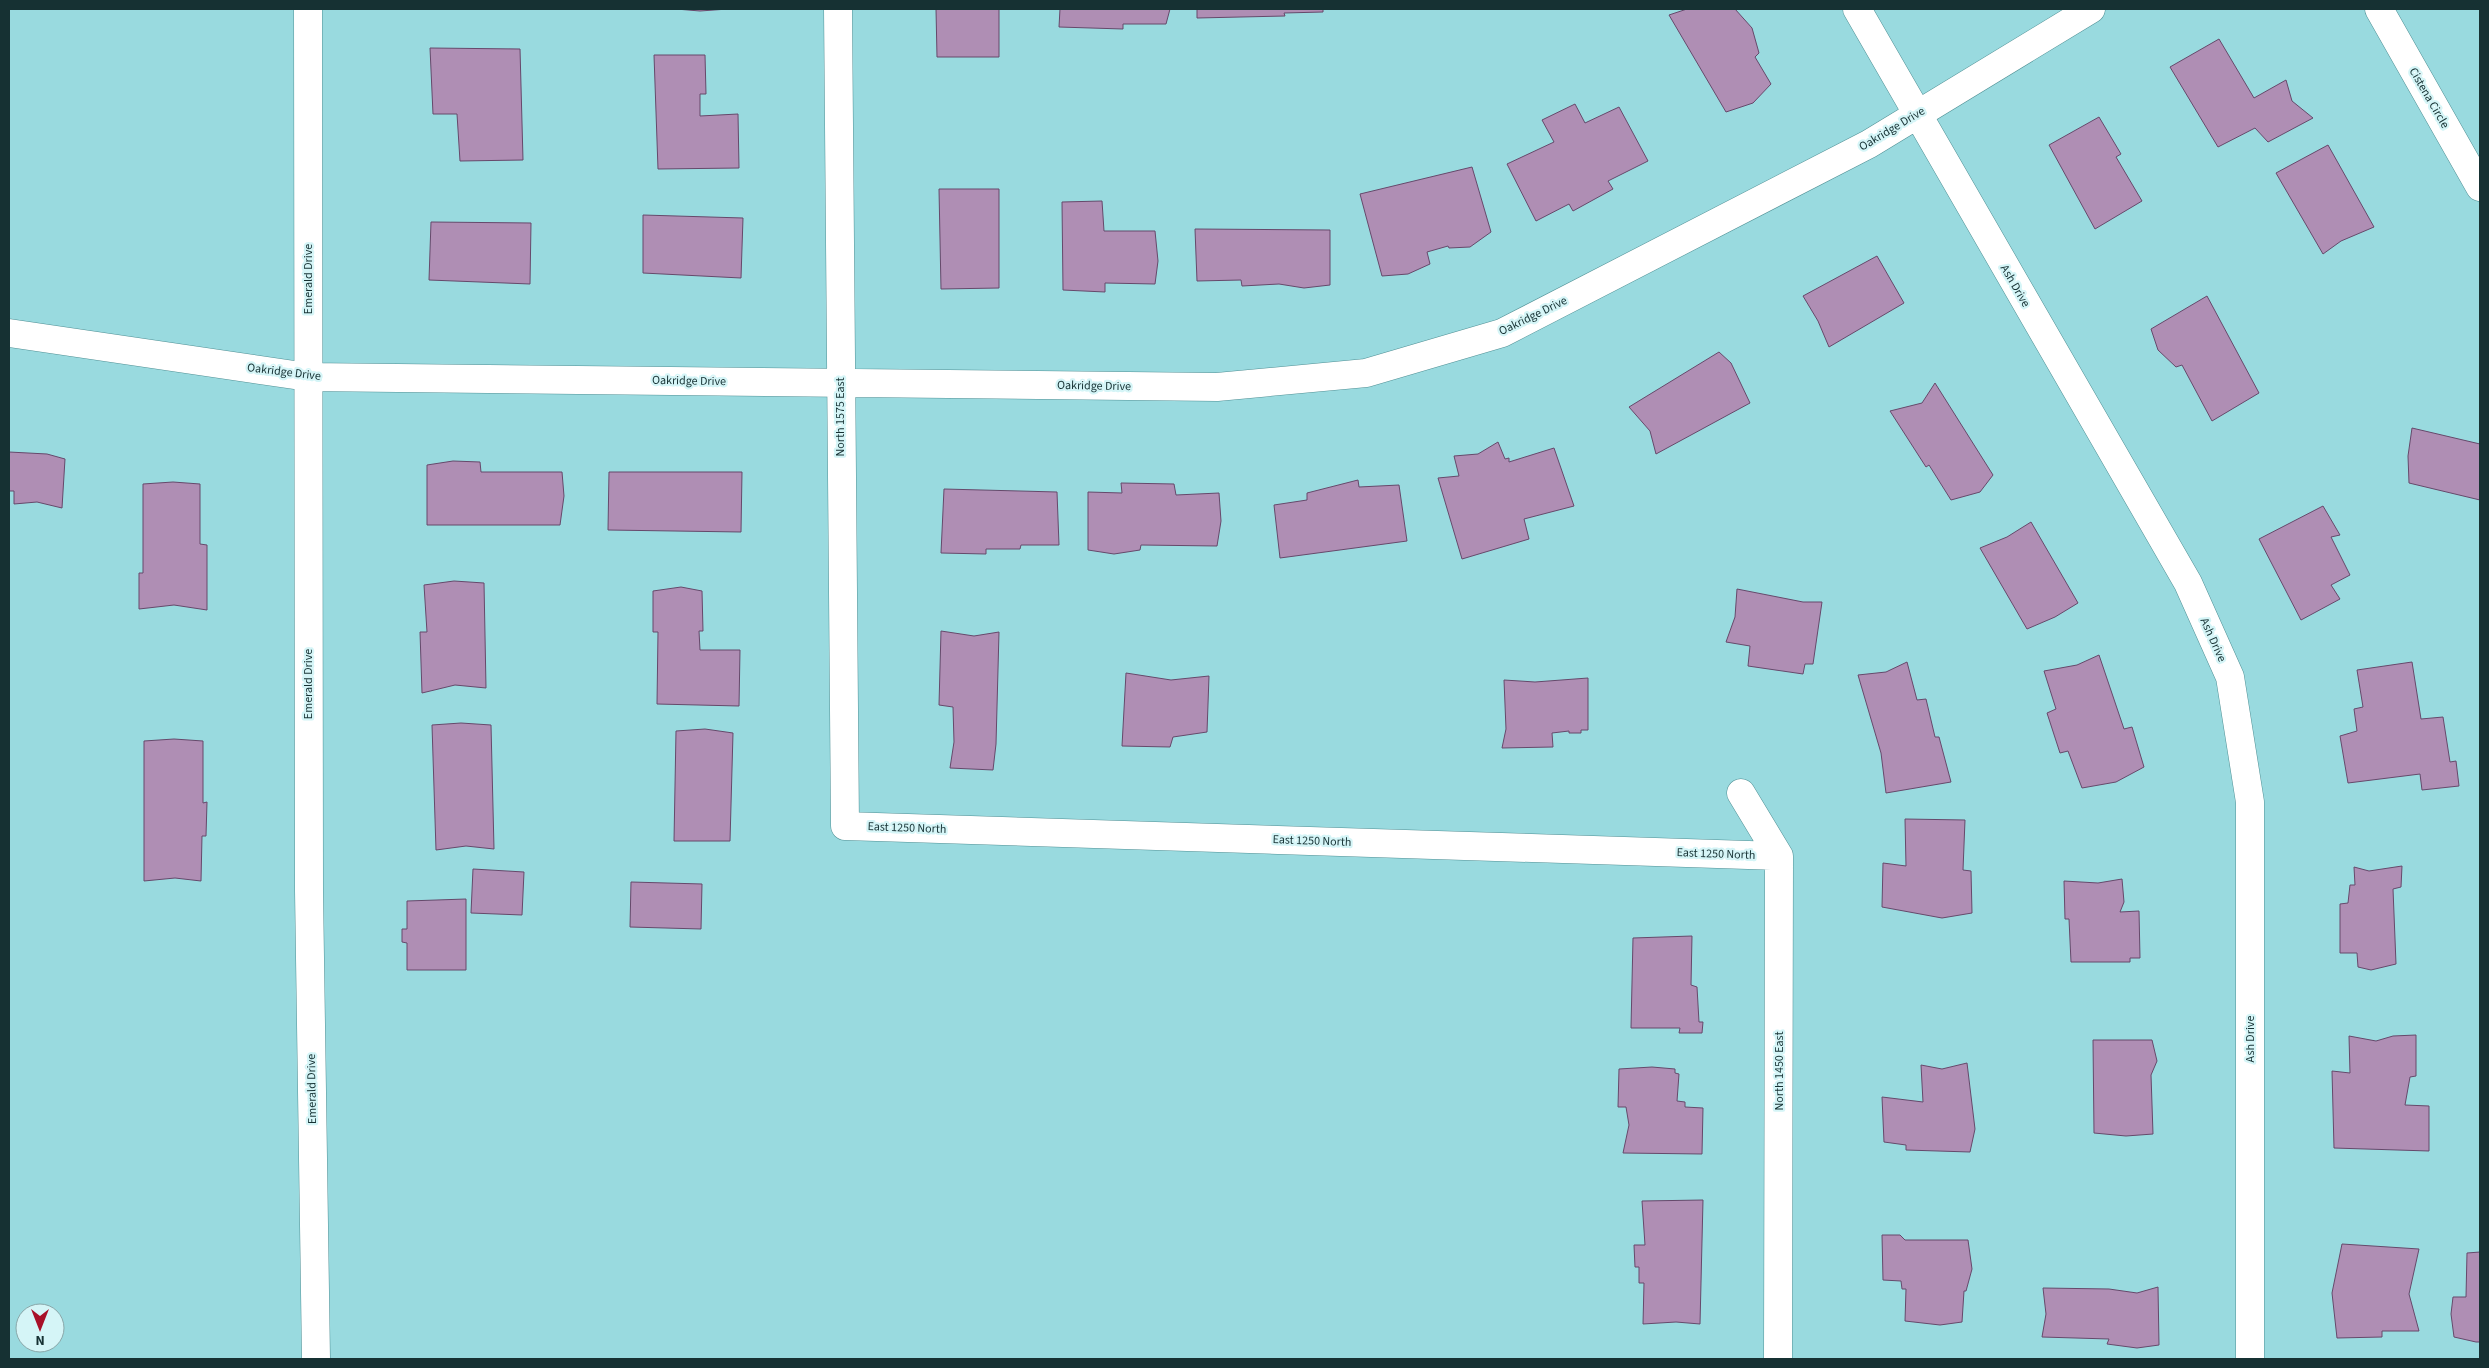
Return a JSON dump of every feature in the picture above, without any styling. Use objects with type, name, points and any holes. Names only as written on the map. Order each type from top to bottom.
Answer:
[{"type":"street","name":"Emerald Drive","points":[[308,9],[309,881],[316,1359]]},
{"type":"street","name":"North 1575 East","points":[[838,9],[845,826]]},
{"type":"street","name":"Ash Drive","points":[[1857,9],[2188,583],[2230,677],[2250,802],[2250,1359]]},
{"type":"street","name":"Oakridge Drive","points":[[9,333],[308,377],[1217,387],[1366,373],[1502,333],[1869,144],[2092,9]]},
{"type":"street","name":"Cistena Circle","points":[[2378,9],[2480,188]]},
{"type":"street","points":[[1741,793],[1779,856]]},
{"type":"street","name":"East 1250 North","points":[[845,826],[1779,856]]},
{"type":"street","name":"North 1450 East","points":[[1778,1359],[1779,856]]},
{"type":"building","points":[[676,9],[728,9],[700,11]]},
{"type":"building","points":[[936,9],[999,9],[999,57],[937,57]]},
{"type":"building","points":[[1060,9],[1170,9],[1166,24],[1123,24],[1123,29],[1059,27]]},
{"type":"building","points":[[1197,9],[1323,9],[1323,12],[1284,13],[1285,16],[1197,18]]},
{"type":"building","points":[[1687,9],[1735,9],[1752,28],[1759,53],[1755,57],[1771,84],[1753,103],[1726,112],[1669,15]]},
{"type":"building","points":[[2219,39],[2254,98],[2286,80],[2292,101],[2313,118],[2268,142],[2255,128],[2218,147],[2170,67]]},
{"type":"building","points":[[430,48],[520,49],[523,160],[460,161],[457,114],[433,114]]},
{"type":"building","points":[[654,55],[705,55],[706,94],[700,94],[700,116],[738,114],[739,168],[658,169]]},
{"type":"building","points":[[1575,104],[1585,123],[1619,107],[1648,161],[1608,181],[1613,189],[1573,211],[1569,204],[1536,221],[1507,164],[1554,142],[1542,120]]},
{"type":"building","points":[[2099,117],[2121,154],[2116,157],[2142,201],[2095,229],[2049,145]]},
{"type":"building","points":[[2328,145],[2374,227],[2341,241],[2323,254],[2276,173]]},
{"type":"building","points":[[1472,167],[1491,232],[1470,247],[1449,248],[1448,246],[1427,252],[1430,264],[1408,274],[1382,276],[1360,194]]},
{"type":"building","points":[[939,189],[999,189],[999,288],[941,289]]},
{"type":"building","points":[[1102,201],[1104,231],[1155,231],[1158,261],[1155,284],[1105,283],[1105,292],[1063,290],[1062,202]]},
{"type":"building","points":[[643,215],[743,218],[741,278],[643,273]]},
{"type":"building","points":[[431,222],[531,223],[530,284],[429,280]]},
{"type":"building","points":[[1195,229],[1330,230],[1330,285],[1304,288],[1279,284],[1242,286],[1241,280],[1197,281]]},
{"type":"building","points":[[1877,256],[1904,303],[1829,347],[1818,321],[1803,296]]},
{"type":"building","points":[[2207,296],[2259,393],[2212,421],[2182,365],[2176,367],[2158,350],[2151,329]]},
{"type":"building","points":[[1719,352],[1731,363],[1750,403],[1656,454],[1650,431],[1629,407]]},
{"type":"building","points":[[1935,383],[1993,475],[1980,492],[1951,500],[1929,465],[1926,467],[1890,411],[1922,403]]},
{"type":"building","points":[[2412,428],[2480,444],[2480,500],[2409,483],[2408,456]]},
{"type":"building","points":[[1498,442],[1505,459],[1509,458],[1509,462],[1554,448],[1574,506],[1524,519],[1529,539],[1462,559],[1438,478],[1459,476],[1454,456],[1478,454]]},
{"type":"building","points":[[9,452],[47,454],[65,459],[62,508],[37,502],[14,504],[14,491],[9,491]]},
{"type":"building","points":[[453,461],[480,462],[481,472],[562,472],[564,496],[560,525],[427,525],[427,465]]},
{"type":"building","points":[[609,472],[742,472],[741,532],[608,530]]},
{"type":"building","points":[[1358,480],[1359,487],[1399,485],[1407,541],[1280,558],[1274,505],[1307,500],[1307,493]]},
{"type":"building","points":[[173,482],[200,484],[200,544],[207,545],[207,610],[174,605],[139,609],[139,573],[143,573],[143,484]]},
{"type":"building","points":[[1121,483],[1174,484],[1176,495],[1219,493],[1221,521],[1217,546],[1141,545],[1140,550],[1114,554],[1088,550],[1088,492],[1122,493]]},
{"type":"building","points":[[944,489],[1057,492],[1059,545],[1021,545],[1020,549],[986,549],[986,554],[941,553]]},
{"type":"building","points":[[2323,506],[2340,535],[2331,537],[2350,575],[2331,585],[2340,599],[2301,620],[2259,539]]},
{"type":"building","points":[[2031,522],[2078,603],[2055,617],[2027,629],[1980,548],[2007,537]]},
{"type":"building","points":[[454,581],[484,583],[486,688],[455,685],[422,693],[420,632],[427,632],[424,585]]},
{"type":"building","points":[[681,587],[702,591],[703,631],[699,631],[700,650],[740,650],[739,706],[657,704],[658,632],[653,632],[653,591]]},
{"type":"building","points":[[1737,589],[1803,602],[1822,602],[1813,664],[1805,664],[1803,674],[1748,666],[1750,646],[1726,642],[1735,617]]},
{"type":"building","points":[[941,631],[974,636],[999,632],[996,744],[993,770],[950,768],[954,742],[953,707],[939,705]]},
{"type":"building","points":[[2099,655],[2124,729],[2132,727],[2144,767],[2116,782],[2082,788],[2068,751],[2060,753],[2047,713],[2056,709],[2044,671],[2077,665]]},
{"type":"building","points":[[1907,662],[1917,700],[1926,699],[1935,737],[1939,737],[1951,782],[1886,793],[1881,753],[1858,675],[1886,672]]},
{"type":"building","points":[[2412,662],[2421,719],[2443,717],[2450,762],[2456,761],[2459,786],[2422,790],[2420,774],[2348,783],[2340,736],[2357,731],[2354,709],[2363,707],[2357,670]]},
{"type":"building","points":[[1126,673],[1171,680],[1209,676],[1207,732],[1173,737],[1170,747],[1122,746]]},
{"type":"building","points":[[1588,678],[1588,730],[1581,730],[1581,733],[1569,733],[1569,731],[1552,733],[1553,747],[1502,748],[1506,729],[1504,680],[1535,682]]},
{"type":"building","points":[[461,723],[491,725],[494,849],[466,846],[436,850],[432,725]]},
{"type":"building","points":[[705,729],[733,733],[730,841],[674,841],[676,731]]},
{"type":"building","points":[[174,739],[203,741],[203,803],[207,802],[206,836],[202,836],[201,881],[175,878],[144,881],[144,741]]},
{"type":"building","points":[[1905,819],[1965,820],[1963,870],[1971,871],[1972,913],[1942,918],[1882,907],[1883,863],[1906,866]]},
{"type":"building","points":[[2402,866],[2401,887],[2393,889],[2396,964],[2371,970],[2358,967],[2357,953],[2340,953],[2340,904],[2348,903],[2350,885],[2355,885],[2354,867],[2369,871]]},
{"type":"building","points":[[473,869],[524,872],[522,915],[471,913]]},
{"type":"building","points":[[2122,879],[2124,902],[2120,912],[2139,911],[2140,958],[2130,958],[2130,962],[2071,962],[2069,919],[2065,919],[2064,881],[2098,883]]},
{"type":"building","points":[[631,882],[702,884],[701,929],[630,927]]},
{"type":"building","points":[[466,899],[466,970],[407,970],[407,943],[402,942],[402,929],[407,929],[407,901]]},
{"type":"building","points":[[1692,936],[1691,985],[1697,987],[1699,1022],[1703,1022],[1702,1033],[1679,1033],[1680,1028],[1631,1028],[1633,938]]},
{"type":"building","points":[[2416,1035],[2416,1076],[2410,1077],[2405,1105],[2429,1106],[2429,1151],[2334,1148],[2332,1071],[2350,1073],[2349,1036],[2376,1041],[2393,1036]]},
{"type":"building","points":[[2093,1040],[2152,1040],[2157,1061],[2151,1075],[2153,1134],[2126,1136],[2094,1133]]},
{"type":"building","points":[[1967,1063],[1975,1129],[1970,1152],[1906,1150],[1906,1145],[1884,1142],[1882,1097],[1923,1102],[1921,1065],[1942,1069]]},
{"type":"building","points":[[1652,1067],[1675,1069],[1675,1073],[1679,1074],[1677,1101],[1685,1102],[1685,1107],[1703,1108],[1702,1154],[1623,1153],[1629,1125],[1626,1107],[1618,1107],[1619,1069]]},
{"type":"building","points":[[1703,1200],[1700,1324],[1676,1322],[1643,1324],[1644,1283],[1639,1283],[1639,1267],[1635,1267],[1634,1245],[1645,1245],[1642,1201]]},
{"type":"building","points":[[1882,1235],[1900,1235],[1905,1240],[1968,1240],[1972,1269],[1966,1291],[1964,1291],[1962,1322],[1940,1325],[1905,1321],[1906,1289],[1902,1289],[1901,1281],[1883,1280]]},
{"type":"building","points":[[2342,1244],[2419,1249],[2409,1294],[2419,1331],[2382,1331],[2382,1337],[2337,1338],[2332,1293]]},
{"type":"building","points":[[2480,1252],[2480,1342],[2476,1342],[2454,1337],[2451,1314],[2453,1297],[2466,1297],[2467,1253]]},
{"type":"building","points":[[2158,1287],[2159,1345],[2137,1348],[2107,1344],[2109,1339],[2042,1337],[2046,1314],[2043,1288],[2109,1289],[2137,1293]]}]
